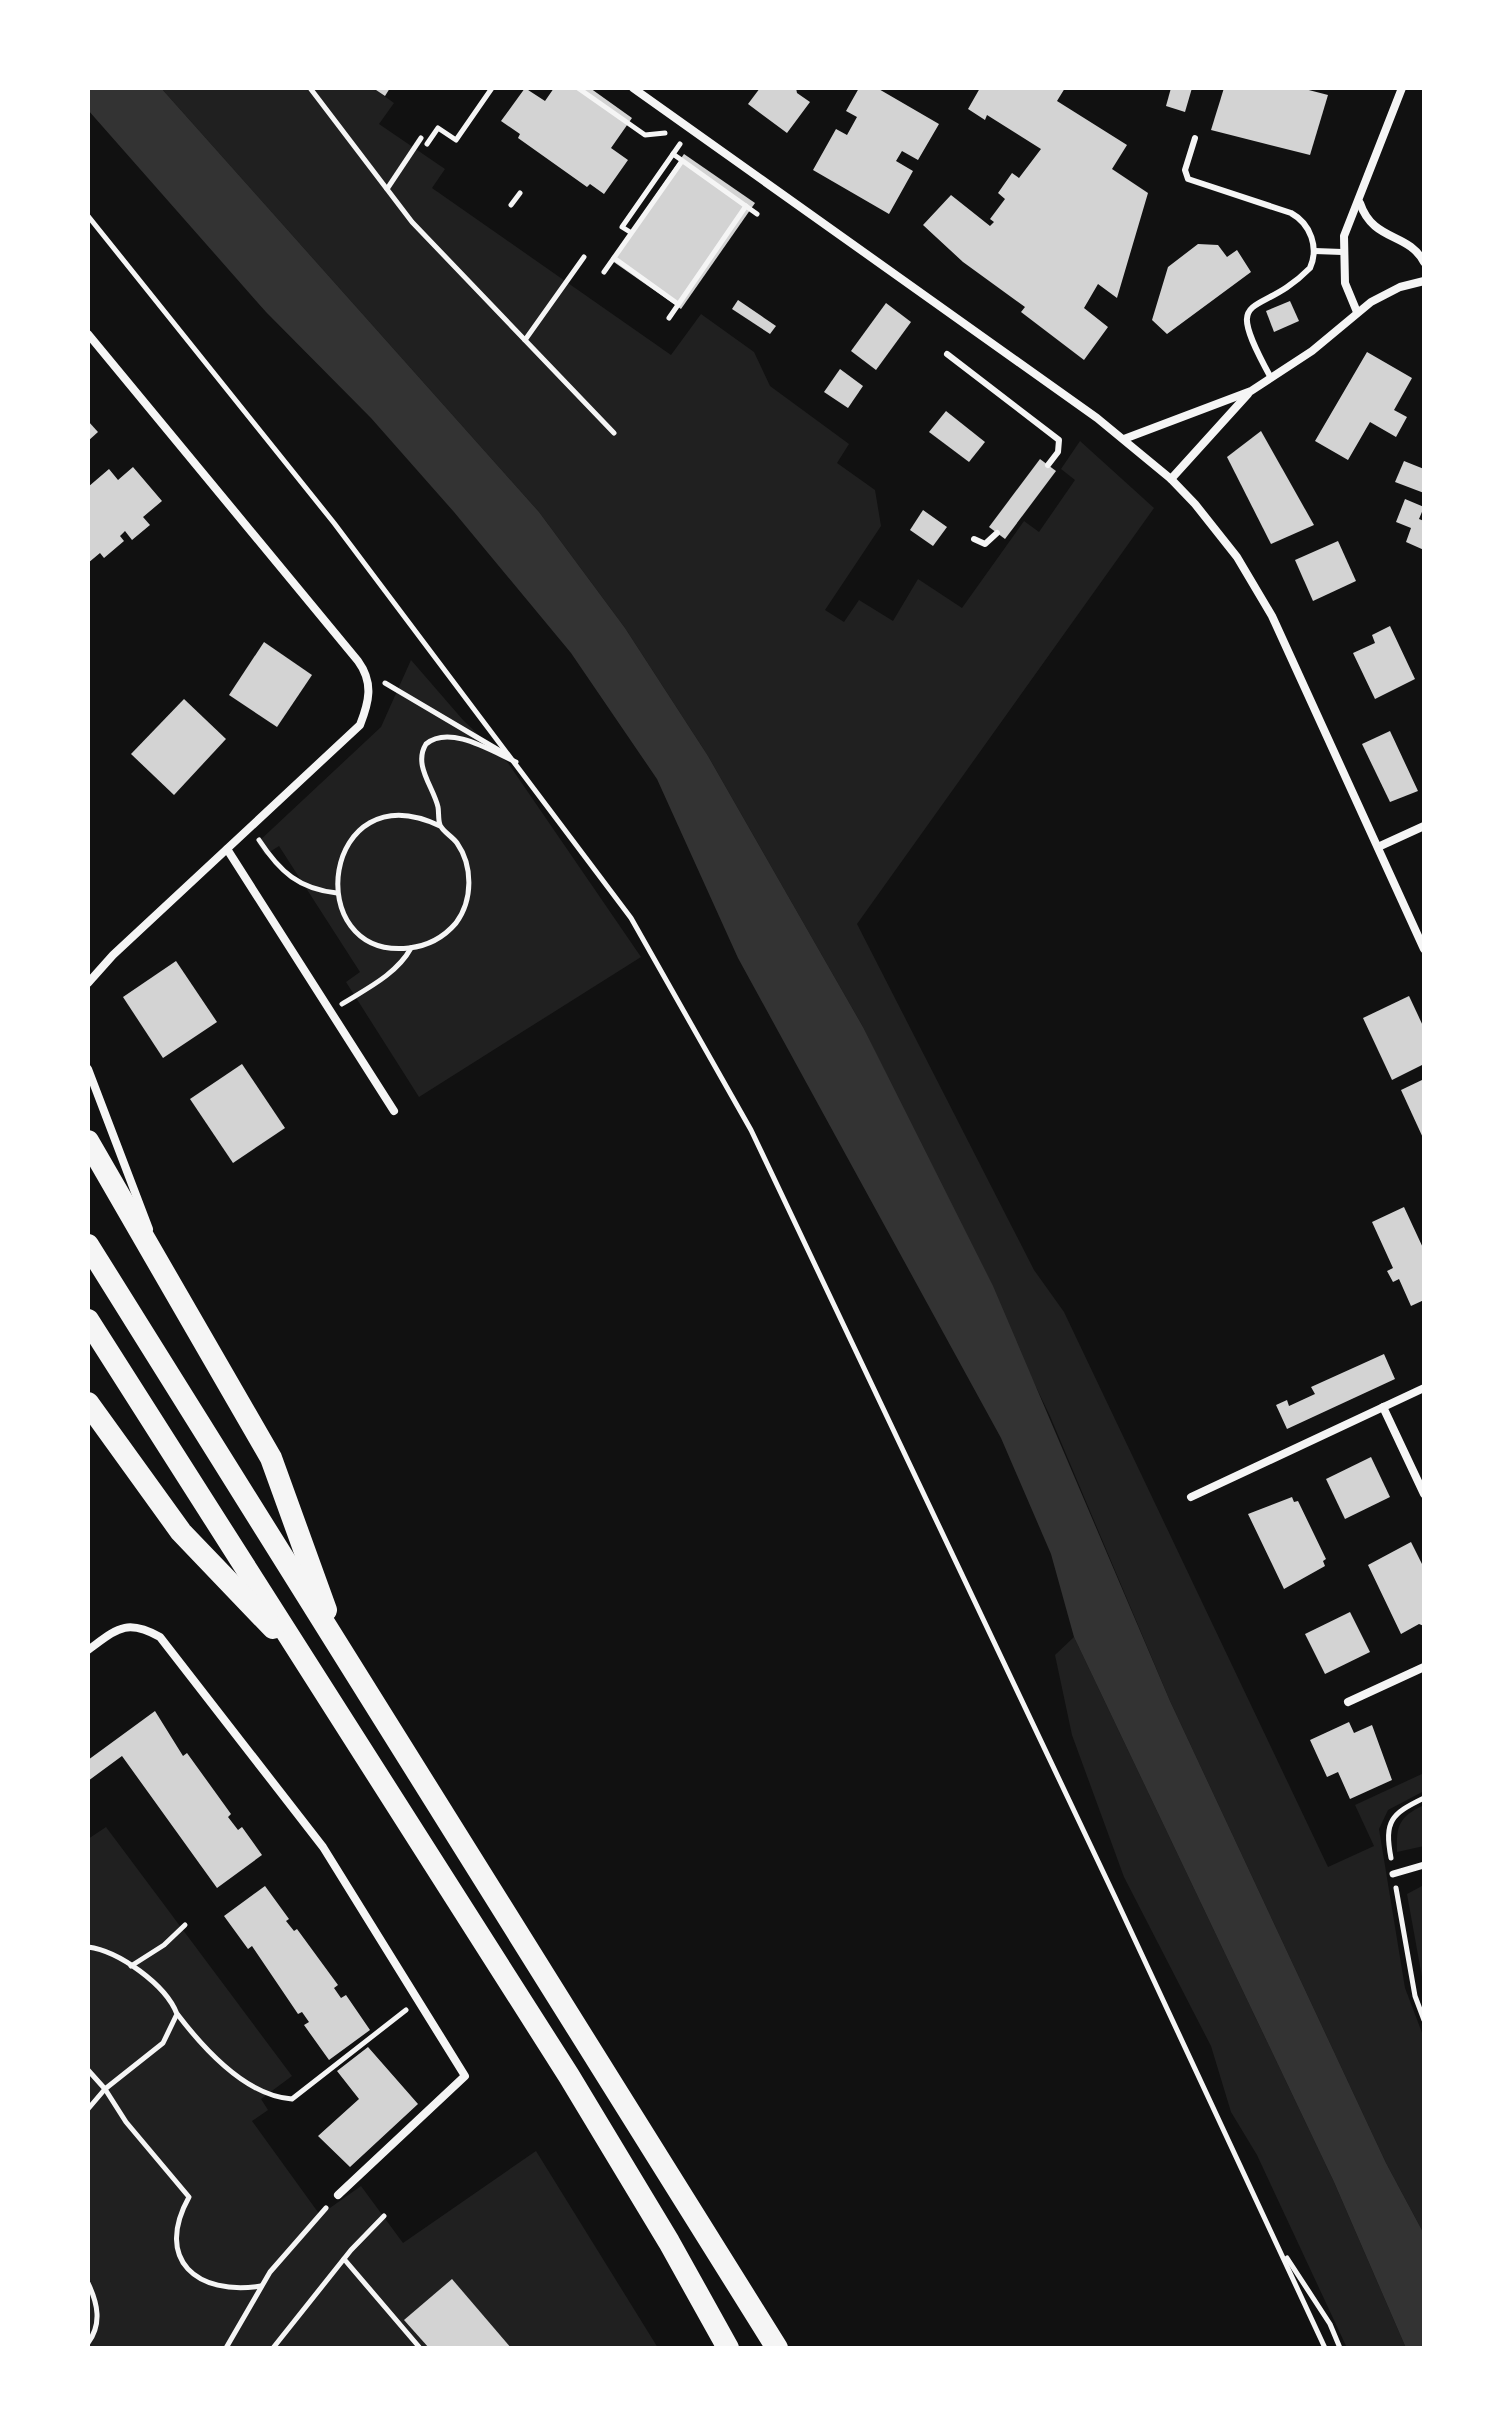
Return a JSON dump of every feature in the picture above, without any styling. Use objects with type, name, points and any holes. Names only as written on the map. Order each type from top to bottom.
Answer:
[{"type":"highway","points":[[88,1141],[271,1458],[341,1652]]},
{"type":"highway","points":[[88,1245],[777,2348]]},
{"type":"highway","points":[[88,1320],[569,2076],[669,2242],[728,2348]]},
{"type":"highway","points":[[88,1403],[181,1532],[307,1664]]},
{"type":"highway","points":[[669,2242],[711,2348]]},
{"type":"street","points":[[633,88],[1124,439],[1171,479],[1217,530],[1256,586],[1424,949]]},
{"type":"street","points":[[1357,312],[1345,283],[1342,252],[1349,221],[1360,203],[1402,88]]},
{"type":"street","points":[[1360,203],[1373,227],[1414,248],[1424,262]]},
{"type":"street","points":[[1124,439],[1251,391],[1320,345],[1357,312],[1385,294],[1424,281]]},
{"type":"street","points":[[88,334],[366,673],[370,691],[360,725],[113,955],[88,983]]},
{"type":"street","points":[[1171,479],[1251,391]]},
{"type":"street","points":[[1378,847],[1424,826]]},
{"type":"street","points":[[227,849],[394,1111]]},
{"type":"street","points":[[88,1069],[169,1278]]},
{"type":"street","points":[[1191,1497],[1424,1388]]},
{"type":"street","points":[[1383,1407],[1424,1494]]},
{"type":"street","points":[[88,1650],[118,1628],[141,1626],[160,1637],[323,1847],[465,2076],[338,2195]]},
{"type":"street","points":[[1348,1702],[1424,1667]]},
{"type":"street","points":[[1393,1874],[1424,1865]]},
{"type":"lane","points":[[1195,138],[1185,170],[1188,179],[1298,216],[1308,228],[1315,251],[1310,268],[1254,305],[1247,316],[1246,329],[1271,378]]},
{"type":"lane","points":[[1315,251],[1342,252]]},
{"type":"lane","points":[[947,354],[1035,421],[1060,444],[1048,465]]},
{"type":"lane","points":[[974,539],[985,544],[997,533]]},
{"type":"path","points":[[310,88],[412,222],[614,433]]},
{"type":"path","points":[[427,144],[438,128],[456,140],[492,88]]},
{"type":"path","points":[[578,88],[645,135],[665,133]]},
{"type":"path","points":[[387,189],[421,138]]},
{"type":"path","points":[[630,232],[622,227],[680,144]]},
{"type":"path","points":[[673,154],[757,214]]},
{"type":"path","points":[[604,272],[682,161]]},
{"type":"path","points":[[511,205],[520,193]]},
{"type":"path","points":[[669,318],[746,206]]},
{"type":"path","points":[[88,216],[334,523],[631,918],[751,1130],[1325,2348]]},
{"type":"path","points":[[525,340],[584,257]]},
{"type":"path","points":[[614,258],[678,304]]},
{"type":"path","points":[[366,673],[515,761]]},
{"type":"path","points":[[440,826],[437,805],[421,759],[422,750],[432,739],[449,737],[470,742],[515,761]]},
{"type":"path","points":[[402,815],[422,818],[440,826],[456,841],[466,860],[469,882],[466,904],[456,922],[440,938],[412,947],[378,944],[359,933],[346,918],[337,893],[340,859],[349,841],[364,827],[382,818],[402,815]]},
{"type":"path","points":[[251,826],[281,871],[310,889],[337,893]]},
{"type":"path","points":[[331,1012],[387,975],[405,959],[412,947]]},
{"type":"path","points":[[1424,1798],[1402,1808],[1390,1824],[1387,1839],[1415,1996],[1424,2020]]},
{"type":"path","points":[[130,1967],[164,1945],[185,1925]]},
{"type":"path","points":[[88,1947],[107,1951],[171,1997],[177,2014],[233,2072],[275,2098],[292,2099],[420,1999]]},
{"type":"path","points":[[88,2109],[105,2089],[163,2043],[177,2014]]},
{"type":"path","points":[[88,2070],[105,2089],[126,2122],[189,2197],[177,2219],[176,2246],[188,2272],[211,2285],[237,2290],[261,2286]]},
{"type":"path","points":[[226,2348],[261,2286],[338,2195]]},
{"type":"path","points":[[273,2348],[344,2259],[384,2216]]},
{"type":"path","points":[[1278,2244],[1330,2324],[1340,2348]]},
{"type":"path","points":[[344,2259],[420,2348]]},
{"type":"path","points":[[88,2283],[96,2301],[97,2331],[88,2343]]},
{"type":"shaded area","points":[[88,88],[161,88],[539,512],[625,628],[708,756],[863,1027],[993,1286],[1170,1701],[1386,2163],[1424,2234],[1424,2348],[1406,2348],[1334,2182],[1074,1637],[1051,1554],[1001,1438],[738,958],[657,779],[571,653],[454,512],[371,418],[266,312],[88,110]]},
{"type":"shaded area","points":[[161,88],[373,88],[394,103],[379,124],[445,169],[432,188],[671,355],[701,314],[754,352],[770,386],[849,444],[837,463],[875,490],[881,526],[825,610],[844,622],[859,600],[893,621],[918,579],[962,608],[1024,521],[1039,532],[1075,480],[1061,469],[1080,441],[1154,508],[857,924],[1034,1270],[1064,1312],[1328,1867],[1374,1846],[1355,1805],[1424,1773],[1424,1791],[1388,1810],[1379,1829],[1405,1988],[1424,2038],[1424,2234],[1386,2163],[1170,1701],[1050,1416],[863,1027],[708,756],[625,628],[539,512]]},
{"type":"shaded area","points":[[411,660],[463,720],[508,763],[641,957],[419,1097],[346,982],[360,972],[279,846],[265,855],[257,843],[381,727]]},
{"type":"shaded area","points":[[1074,1637],[1334,2182],[1406,2348],[1347,2348],[1257,2155],[1231,2112],[1211,2046],[1124,1877],[1072,1735],[1055,1655]]},
{"type":"shaded area","points":[[1424,1805],[1424,1846],[1397,1852],[1401,1823]]},
{"type":"shaded area","points":[[106,1827],[292,2076],[261,2099],[268,2110],[252,2121],[320,2215],[361,2186],[403,2243],[536,2151],[658,2348],[88,2348],[88,1839]]},
{"type":"shaded area","points":[[1422,1886],[1424,1890],[1424,1988],[1407,1894]]},
{"type":"building","points":[[373,88],[390,88],[385,96]]},
{"type":"building","points":[[525,88],[545,101],[554,88],[590,88],[632,118],[611,148],[628,160],[604,194],[590,184],[587,187],[518,138],[520,134],[501,121]]},
{"type":"building","points":[[760,88],[796,88],[797,93],[810,102],[787,133],[748,104]]},
{"type":"building","points":[[859,88],[877,88],[939,124],[918,160],[902,151],[896,161],[913,171],[889,214],[813,170],[836,129],[847,135],[857,117],[846,111]]},
{"type":"building","points":[[980,88],[1065,88],[1057,101],[1127,145],[1112,169],[1148,193],[1117,298],[1098,284],[1084,308],[1108,327],[1084,360],[1021,312],[1025,307],[963,262],[923,225],[951,195],[990,226],[994,222],[990,219],[1005,199],[998,193],[1012,173],[1019,178],[1041,149],[987,115],[985,120],[968,109]]},
{"type":"building","points":[[1171,88],[1192,88],[1185,112],[1166,106]]},
{"type":"building","points":[[1224,88],[1301,88],[1328,95],[1310,155],[1211,130]]},
{"type":"building","points":[[684,154],[755,203],[681,309],[611,260]]},
{"type":"building","points":[[1198,244],[1218,245],[1227,257],[1237,250],[1251,272],[1167,334],[1152,320],[1168,267]]},
{"type":"building","points":[[738,300],[776,326],[770,334],[732,309]]},
{"type":"building","points":[[1290,301],[1299,321],[1274,332],[1266,311]]},
{"type":"building","points":[[886,303],[911,322],[876,370],[851,351]]},
{"type":"building","points":[[1367,352],[1412,378],[1394,410],[1407,417],[1396,437],[1370,422],[1348,460],[1315,441]]},
{"type":"building","points":[[840,369],[863,386],[848,408],[824,392]]},
{"type":"building","points":[[946,411],[985,442],[969,462],[929,432]]},
{"type":"building","points":[[88,421],[98,432],[88,441]]},
{"type":"building","points":[[1261,431],[1314,525],[1271,544],[1227,457]]},
{"type":"building","points":[[1040,459],[1056,471],[1005,539],[989,527]]},
{"type":"building","points":[[1404,461],[1424,469],[1424,493],[1395,482]]},
{"type":"building","points":[[133,467],[162,501],[143,517],[150,525],[132,540],[125,531],[120,536],[124,541],[104,558],[100,553],[88,563],[88,487],[109,469],[118,480]]},
{"type":"building","points":[[1405,499],[1424,507],[1419,519],[1424,521],[1424,550],[1406,542],[1411,528],[1396,522]]},
{"type":"building","points":[[923,510],[947,527],[933,546],[910,530]]},
{"type":"building","points":[[1338,541],[1356,581],[1313,601],[1295,560]]},
{"type":"building","points":[[1390,626],[1415,679],[1375,699],[1353,653],[1375,643],[1372,635]]},
{"type":"building","points":[[264,642],[312,675],[277,727],[229,695]]},
{"type":"building","points":[[184,699],[226,739],[174,795],[131,754]]},
{"type":"building","points":[[1390,731],[1418,791],[1390,802],[1362,744]]},
{"type":"building","points":[[176,961],[217,1022],[163,1058],[123,997]]},
{"type":"building","points":[[1409,996],[1424,1028],[1424,1064],[1392,1080],[1363,1018]]},
{"type":"building","points":[[242,1064],[285,1128],[233,1163],[190,1099]]},
{"type":"building","points":[[1424,1079],[1424,1140],[1401,1090]]},
{"type":"building","points":[[1404,1207],[1424,1250],[1424,1300],[1411,1306],[1399,1279],[1393,1282],[1387,1271],[1393,1268],[1372,1222]]},
{"type":"building","points":[[1384,1354],[1395,1379],[1287,1429],[1276,1405],[1287,1400],[1289,1406],[1315,1394],[1311,1387]]},
{"type":"building","points":[[1371,1457],[1390,1497],[1345,1519],[1326,1479]]},
{"type":"building","points":[[1292,1497],[1294,1502],[1298,1501],[1326,1559],[1323,1561],[1325,1566],[1284,1589],[1248,1514]]},
{"type":"building","points":[[1411,1542],[1424,1568],[1424,1626],[1419,1624],[1401,1634],[1368,1565]]},
{"type":"building","points":[[1350,1612],[1370,1652],[1325,1674],[1305,1634]]},
{"type":"building","points":[[155,1711],[183,1756],[187,1753],[231,1814],[228,1817],[238,1830],[242,1827],[262,1855],[217,1888],[122,1756],[88,1781],[88,1760]]},
{"type":"building","points":[[1349,1722],[1354,1733],[1372,1725],[1392,1780],[1350,1799],[1338,1772],[1327,1777],[1310,1740]]},
{"type":"building","points":[[265,1886],[289,1919],[286,1921],[294,1931],[297,1929],[338,1985],[334,1988],[341,1998],[346,1995],[370,2030],[329,2060],[304,2025],[309,2022],[302,2012],[298,2014],[252,1946],[248,1949],[224,1916]]},
{"type":"building","points":[[368,2047],[418,2104],[350,2167],[318,2136],[359,2099],[337,2071]]},
{"type":"building","points":[[452,2279],[511,2348],[429,2348],[404,2320]]}]
